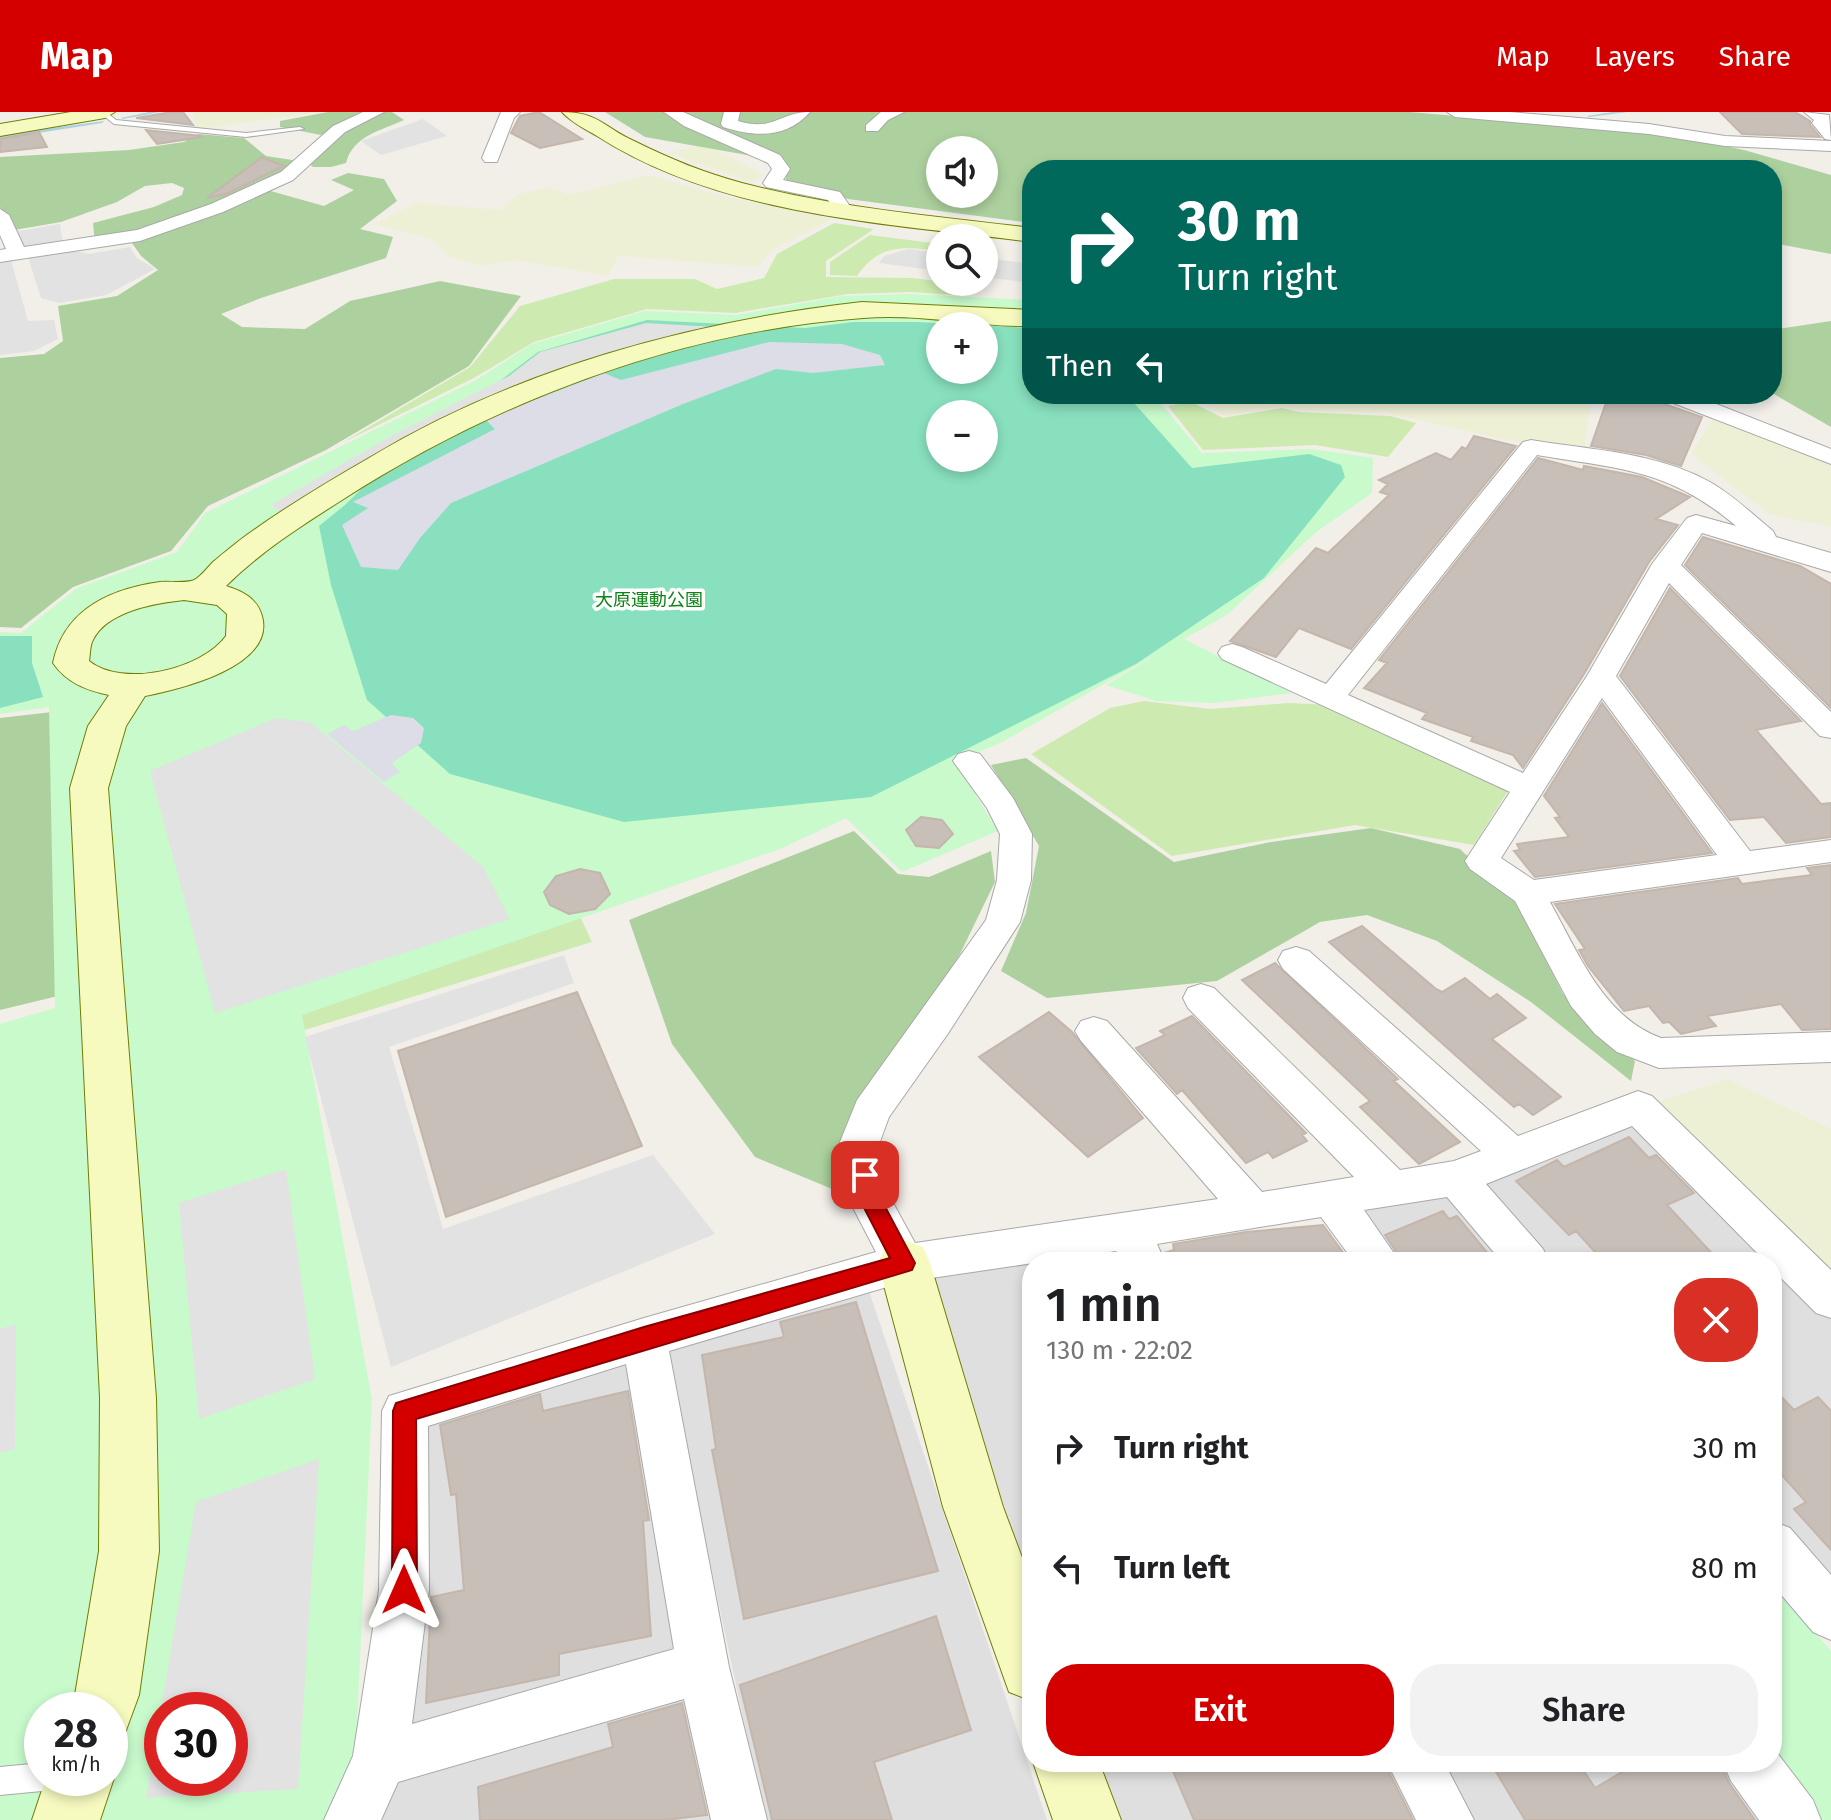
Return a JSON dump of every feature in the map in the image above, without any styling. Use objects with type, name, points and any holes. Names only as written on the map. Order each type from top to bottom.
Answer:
[{"type":"street","points":[[0,130],[103,112]]},
{"type":"street","points":[[0,215],[9,255],[140,235],[217,208],[287,176],[339,129],[376,112]]},
{"type":"street","points":[[491,158],[507,115],[512,112]]},
{"type":"street","points":[[572,112],[626,147],[708,180],[756,193],[843,209],[1022,234]]},
{"type":"street","points":[[672,112],[690,123],[774,159],[781,169],[772,183],[834,196],[843,209]]},
{"type":"street","points":[[732,112],[729,124],[746,129],[774,130],[802,112]]},
{"type":"street","points":[[872,128],[882,117],[896,112]]},
{"type":"street","points":[[1455,112],[1649,129],[1725,141],[1831,146]]},
{"type":"street","points":[[1812,112],[1823,118],[1820,123],[1831,135]]},
{"type":"street","points":[[203,591],[279,526],[436,432],[498,405],[605,366],[700,339],[784,320],[864,309],[1022,317]]},
{"type":"street","points":[[1696,404],[1831,457]]},
{"type":"street","points":[[1331,697],[1531,447],[1648,467],[1674,475],[1711,494],[1774,545]]},
{"type":"street","points":[[1831,564],[1696,523],[1665,564],[1601,676],[1482,861],[1528,893],[1584,996],[1608,1024],[1630,1042],[1659,1053],[1831,1047]]},
{"type":"street","points":[[1665,564],[1831,729]]},
{"type":"street","points":[[203,591],[231,599],[244,610],[247,625],[240,642],[222,658],[196,672],[165,682],[133,687],[104,684],[83,676],[71,663],[70,647],[80,631],[98,615],[124,602],[153,594],[203,591]]},
{"type":"street","points":[[1232,653],[1527,787]]},
{"type":"street","points":[[1601,676],[1740,862]]},
{"type":"street","points":[[107,1692],[129,1551],[128,1398],[89,788],[107,726],[133,687]]},
{"type":"street","points":[[969,761],[1002,805],[1016,834],[1014,880],[1003,922],[871,1111],[858,1147],[871,1202],[904,1263],[973,1507],[1022,1642]]},
{"type":"street","points":[[1528,893],[1831,851]]},
{"type":"street","points":[[1296,960],[1513,1156]]},
{"type":"street","points":[[1201,998],[1392,1189]]},
{"type":"street","points":[[1094,1031],[1254,1211]]},
{"type":"street","points":[[1064,1252],[1136,1247],[1254,1211],[1456,1178],[1638,1107],[1831,1299]]},
{"type":"street","points":[[1456,1178],[1519,1252]]},
{"type":"street","points":[[1331,1198],[1372,1252]]},
{"type":"street","points":[[352,1820],[380,1760],[404,1590],[405,1411],[904,1263],[1022,1255]]},
{"type":"street","points":[[644,1338],[703,1667],[739,1820]]},
{"type":"street","points":[[1782,1558],[1831,1614]]},
{"type":"street","points":[[380,1760],[703,1667]]},
{"type":"street","points":[[1070,1772],[1087,1820]]},
{"type":"street","points":[[1420,1772],[1446,1820]]},
{"type":"street","points":[[1757,1772],[1793,1820]]},
{"type":"street","points":[[66,1820],[74,1796]]},
{"type":"lane","points":[[103,112],[114,122],[246,135],[300,129]]},
{"type":"lane","points":[[0,1781],[24,1779]]},
{"type":"shaded area","points":[[423,119],[447,136],[381,155],[361,141]]},
{"type":"shaded area","points":[[60,224],[66,244],[23,251],[13,232]]},
{"type":"shaded area","points":[[130,247],[137,258],[155,269],[106,295],[59,303],[41,298],[28,257],[75,251],[89,254]]},
{"type":"shaded area","points":[[908,249],[926,251],[926,269],[879,263],[884,256]]},
{"type":"shaded area","points":[[11,260],[28,321],[54,320],[58,339],[34,351],[0,355],[0,262]]},
{"type":"shaded area","points":[[998,260],[1022,263],[1022,282],[998,279]]},
{"type":"shaded area","points":[[646,323],[732,328],[426,434],[280,512],[271,505],[393,435],[509,376],[540,352]]},
{"type":"shaded area","points":[[769,342],[842,344],[880,355],[885,365],[813,373],[776,369],[683,404],[451,503],[420,538],[398,570],[361,567],[342,525],[368,508],[353,502],[495,429],[485,419],[604,373],[621,380]]},
{"type":"shaded area","points":[[391,715],[413,718],[424,728],[421,743],[392,763],[400,772],[384,782],[327,734],[344,725],[353,731]]},
{"type":"shaded area","points":[[276,718],[310,722],[483,867],[510,919],[215,1013],[150,771]]},
{"type":"shaded area","points":[[564,955],[574,983],[389,1047],[443,1229],[653,1155],[715,1234],[391,1367],[305,1037]]},
{"type":"shaded area","points":[[1640,1123],[1768,1252],[1535,1252],[1476,1184]]},
{"type":"shaded area","points":[[286,1169],[315,1379],[199,1419],[179,1203]]},
{"type":"shaded area","points":[[1453,1194],[1501,1252],[1390,1252],[1356,1207]]},
{"type":"shaded area","points":[[1123,1242],[1128,1252],[1056,1252]]},
{"type":"shaded area","points":[[1022,1257],[1022,1577],[921,1272]]},
{"type":"shaded area","points":[[1782,1266],[1831,1316],[1831,1592],[1782,1536]]},
{"type":"shaded area","points":[[869,1291],[1022,1746],[1022,1772],[1031,1772],[1047,1820],[765,1820],[664,1348]]},
{"type":"shaded area","points":[[16,1324],[15,1449],[0,1453],[0,1329]]},
{"type":"shaded area","points":[[631,1354],[686,1652],[401,1740],[419,1421]]},
{"type":"shaded area","points":[[319,1459],[298,1789],[248,1792],[248,1692],[164,1692],[196,1502]]},
{"type":"shaded area","points":[[695,1684],[728,1820],[371,1820],[388,1784]]},
{"type":"shaded area","points":[[1089,1772],[1404,1772],[1430,1820],[1106,1820]]},
{"type":"shaded area","points":[[1440,1772],[1744,1772],[1780,1820],[1466,1820]]},
{"type":"green space","points":[[192,112],[321,112],[197,129]]},
{"type":"green space","points":[[328,112],[371,112],[350,118],[321,135],[280,127],[280,121]]},
{"type":"green space","points":[[384,112],[392,112],[404,120],[361,140],[346,163],[313,167],[308,163],[336,135]]},
{"type":"green space","points":[[605,112],[1410,112],[1667,134],[1779,160],[1022,160],[1022,222],[848,199],[786,181],[786,162],[645,137]]},
{"type":"green space","points":[[198,134],[244,138],[266,156],[299,161],[257,190],[231,202],[95,243],[93,223],[154,207],[182,195],[184,188],[172,183],[145,186],[117,202],[61,222],[14,230],[0,207],[0,157],[129,150],[184,142]]},
{"type":"green space","points":[[705,144],[764,175],[751,182],[668,153]]},
{"type":"green space","points":[[1782,161],[1831,175],[1831,254],[1782,245]]},
{"type":"green space","points":[[348,173],[384,179],[397,201],[360,229],[393,237],[386,258],[221,314],[242,327],[305,329],[350,301],[440,281],[521,296],[469,366],[326,450],[208,506],[171,551],[73,587],[21,628],[0,627],[0,358],[44,354],[63,341],[58,306],[117,296],[158,270],[141,256],[130,240],[267,190],[324,206],[354,190],[331,180]]},
{"type":"green space","points":[[648,175],[718,195],[832,219],[774,249],[758,267],[618,256],[608,276],[516,260],[480,266],[450,257],[431,239],[374,224],[417,203],[501,210],[518,194],[550,187],[569,195]]},
{"type":"green space","points":[[834,223],[874,229],[826,261],[826,277],[926,280],[926,293],[848,294],[735,313],[647,309],[534,342],[474,378],[342,443],[470,367],[520,306],[614,279],[695,279],[717,289],[764,278],[777,254]]},
{"type":"green space","points":[[870,235],[926,242],[926,250],[904,248],[884,253],[874,258],[857,276],[830,275],[830,262]]},
{"type":"green space","name":"大原運動公園","points":[[909,294],[1022,300],[1022,404],[1161,404],[1202,453],[1311,449],[1373,458],[1372,493],[1315,533],[1228,614],[1184,639],[1292,693],[1214,703],[1156,701],[1106,685],[1160,652],[1002,742],[955,762],[998,831],[902,872],[846,818],[780,849],[302,1015],[372,1400],[354,1787],[336,1820],[0,1820],[0,1024],[55,1008],[49,707],[0,714],[0,632],[21,633],[77,588],[177,552],[205,513],[476,380],[532,344],[645,311],[736,315],[842,296]]},
{"type":"green space","points":[[647,320],[805,328],[853,322],[926,322],[926,384],[998,384],[998,326],[1022,327],[1022,404],[1135,404],[1192,468],[1309,454],[1341,465],[1345,477],[1264,578],[1136,664],[871,797],[624,822],[450,774],[367,700],[331,585],[319,526],[345,505],[423,428],[492,387],[538,352]]},
{"type":"green space","points":[[1831,321],[1831,427],[1782,399],[1782,328]]},
{"type":"green space","points":[[1195,404],[1223,418],[1282,408],[1299,412],[1390,416],[1416,423],[1388,457],[1315,445],[1203,450],[1168,406]]},
{"type":"green space","points":[[1206,404],[1590,404],[1584,452],[1506,440],[1383,412],[1298,410],[1282,406],[1224,416]]},
{"type":"green space","points":[[1714,417],[1831,465],[1831,527],[1769,514],[1691,454]]},
{"type":"green space","points":[[0,636],[32,636],[32,663],[43,697],[0,708]]},
{"type":"green space","points":[[1144,701],[1210,709],[1288,703],[1332,705],[1511,786],[1474,845],[1355,825],[1172,856],[1031,754],[1110,708]]},
{"type":"green space","points":[[52,712],[58,996],[0,1010],[0,718]]},
{"type":"green space","points":[[1026,758],[1174,862],[1271,842],[1371,828],[1460,849],[1518,904],[1563,994],[1635,1061],[1631,1081],[1531,1002],[1437,941],[1367,915],[1320,922],[1217,981],[1047,998],[1001,971],[1026,913],[1039,846],[991,765]]},
{"type":"green space","points":[[854,831],[898,874],[929,877],[991,851],[995,882],[959,956],[846,1125],[837,1191],[755,1157],[672,1044],[629,920]]},
{"type":"green space","points":[[579,914],[592,942],[298,1032],[147,1047]]},
{"type":"green space","points":[[1728,1079],[1831,1129],[1831,1278],[1654,1103]]},
{"type":"green space","points":[[1782,1594],[1831,1651],[1831,1820],[1817,1820],[1780,1772]]},
{"type":"building","points":[[183,112],[193,125],[136,118]]},
{"type":"building","points":[[539,112],[582,139],[540,148],[511,133],[520,116]]},
{"type":"building","points":[[1720,112],[1795,112],[1810,121],[1820,137],[1742,134]]},
{"type":"building","points":[[146,130],[201,136],[202,137],[157,144]]},
{"type":"building","points":[[39,132],[47,147],[0,152],[0,139]]},
{"type":"building","points":[[262,157],[284,166],[226,194],[207,198]]},
{"type":"building","points":[[1606,404],[1665,404],[1702,417],[1681,466],[1646,455],[1591,446]]},
{"type":"building","points":[[1474,436],[1516,446],[1351,649],[1299,628],[1276,657],[1230,641],[1316,548],[1328,553],[1389,495],[1380,492],[1388,484],[1379,480],[1436,453],[1451,460],[1462,447],[1466,449]]},
{"type":"building","points":[[1538,458],[1583,470],[1584,466],[1642,477],[1690,497],[1656,519],[1678,525],[1649,562],[1584,674],[1523,768],[1513,755],[1471,741],[1473,737],[1422,719],[1427,713],[1364,688],[1387,663],[1379,660]]},
{"type":"building","points":[[1703,537],[1800,566],[1831,584],[1831,708],[1685,565]]},
{"type":"building","points":[[1670,588],[1801,721],[1756,730],[1821,804],[1831,803],[1831,837],[1786,843],[1764,817],[1730,820],[1620,676]]},
{"type":"building","points":[[1602,703],[1712,853],[1535,877],[1514,851],[1520,850],[1517,844],[1569,837],[1555,818],[1560,817],[1544,796]]},
{"type":"building","points":[[921,817],[942,820],[953,834],[939,848],[916,846],[906,830]]},
{"type":"building","points":[[1831,865],[1831,1029],[1802,1030],[1781,1004],[1707,1016],[1716,1026],[1681,1034],[1669,1022],[1663,1023],[1649,1006],[1624,1011],[1588,966],[1579,950],[1585,949],[1555,904],[1738,878],[1742,884],[1812,875],[1807,868]]},
{"type":"building","points":[[580,869],[600,873],[610,894],[595,909],[569,914],[550,905],[544,892],[556,876]]},
{"type":"building","points":[[1362,926],[1436,989],[1442,992],[1465,978],[1490,999],[1497,994],[1526,1018],[1492,1039],[1561,1097],[1533,1115],[1519,1104],[1514,1107],[1329,942]]},
{"type":"building","points":[[1275,963],[1460,1142],[1419,1164],[1360,1107],[1370,1101],[1242,980]]},
{"type":"building","points":[[577,992],[642,1146],[446,1217],[398,1051]]},
{"type":"building","points":[[1049,1012],[1072,1032],[1143,1118],[1088,1157],[979,1057]]},
{"type":"building","points":[[1192,1016],[1306,1133],[1302,1135],[1307,1141],[1273,1158],[1268,1152],[1246,1163],[1182,1090],[1177,1094],[1136,1048],[1165,1035],[1160,1031]]},
{"type":"building","points":[[1629,1137],[1649,1158],[1656,1155],[1694,1193],[1667,1205],[1711,1252],[1595,1252],[1576,1231],[1569,1235],[1516,1181],[1557,1160],[1564,1167]]},
{"type":"building","points":[[1443,1211],[1449,1219],[1457,1216],[1487,1252],[1396,1252],[1385,1235]]},
{"type":"building","points":[[1323,1225],[1343,1252],[1167,1252],[1174,1250],[1173,1244],[1246,1232]]},
{"type":"building","points":[[856,1302],[938,1571],[744,1619],[712,1450],[716,1449],[702,1355],[784,1337],[780,1322]]},
{"type":"building","points":[[628,1391],[649,1520],[643,1521],[651,1636],[559,1654],[559,1675],[426,1703],[431,1597],[464,1590],[456,1494],[451,1495],[440,1425],[540,1394],[543,1411]]},
{"type":"building","points":[[1782,1397],[1794,1410],[1818,1397],[1831,1411],[1831,1550],[1794,1509],[1806,1502],[1782,1475]]},
{"type":"building","points":[[936,1616],[971,1730],[874,1762],[892,1820],[772,1820],[740,1685]]},
{"type":"building","points":[[682,1703],[707,1815],[665,1820],[480,1820],[478,1787],[613,1747],[608,1724]]},
{"type":"building","points":[[1173,1772],[1389,1772],[1413,1820],[1194,1820]]},
{"type":"building","points":[[1496,1772],[1585,1772],[1595,1788],[1622,1772],[1724,1772],[1755,1820],[1525,1820]]},
{"type":"waterway","points":[[123,118],[158,112]]},
{"type":"waterway","points":[[1589,116],[1626,112]]},
{"type":"waterway","points":[[0,137],[102,122]]},
{"type":"route","points":[[404,1590],[405,1411],[904,1263],[871,1202],[865,1175]]}]
